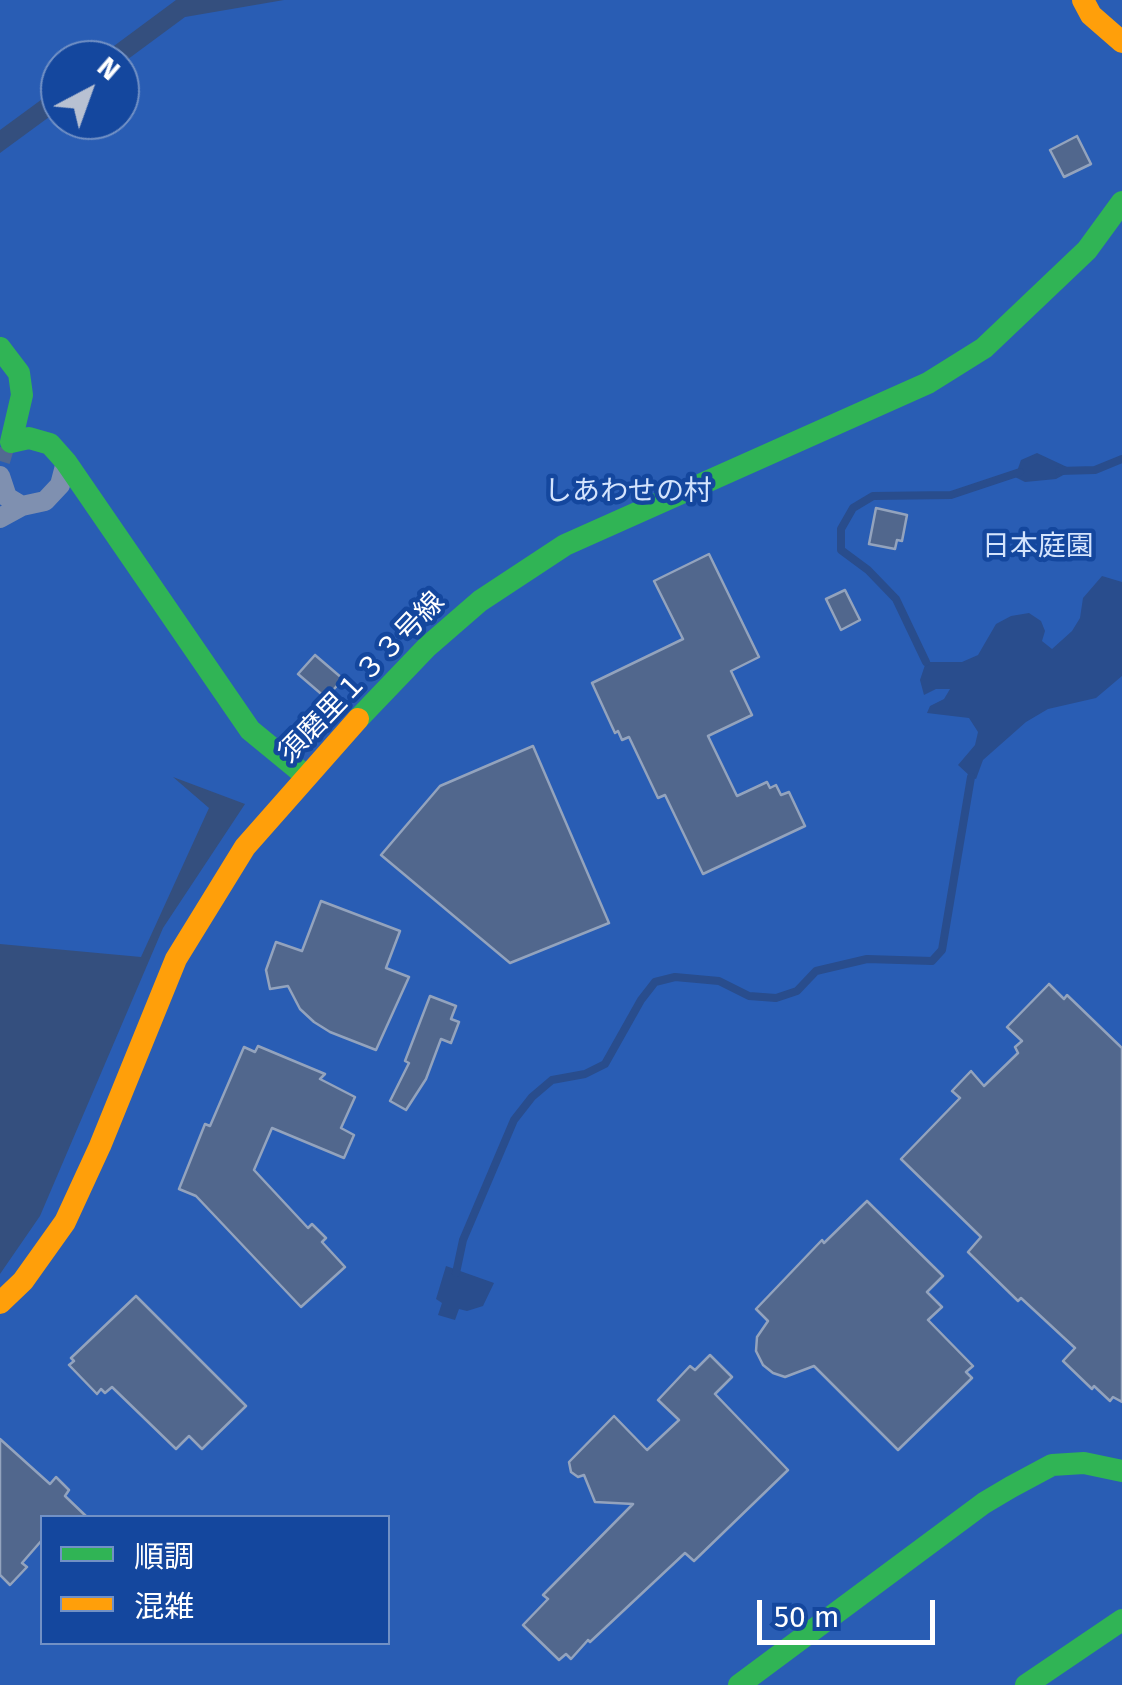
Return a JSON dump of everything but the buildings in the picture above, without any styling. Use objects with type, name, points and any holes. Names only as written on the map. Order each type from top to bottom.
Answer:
[{"type":"street","points":[[1084,0],[1091,14],[1122,42]]},
{"type":"street","name":"須磨里１３３号線","points":[[0,1303],[23,1281],[65,1222],[176,959],[245,847],[427,647],[480,601],[565,546],[928,383],[984,348],[1087,250],[1122,202]]},
{"type":"street","points":[[0,348],[18,372],[22,394],[8,445],[29,438],[50,444],[250,730],[306,776]]},
{"type":"street","points":[[0,518],[22,506],[45,501],[60,485],[66,462]]},
{"type":"street","points":[[0,476],[7,497],[22,506]]},
{"type":"street","points":[[739,1685],[1012,1486],[1052,1466],[1084,1462],[1122,1471]]},
{"type":"street","points":[[1026,1685],[1122,1620]]},
{"type":"green space","points":[[0,0],[176,0],[122,40],[40,40],[40,101],[0,130]]},
{"type":"green space","name":"しあわせの村","points":[[284,0],[1122,0],[1122,1685],[0,1685],[0,1274],[40,1216],[163,928],[245,804],[173,777],[209,808],[141,957],[0,944],[0,153],[40,124],[40,140],[140,140],[140,50],[185,17]]},
{"type":"shaded area","points":[[1037,453],[1067,467],[1067,473],[1056,479],[1025,482],[1015,477],[1021,460]]},
{"type":"shaded area","points":[[1102,576],[1122,582],[1122,676],[1096,698],[1048,709],[1026,722],[983,760],[976,779],[971,777],[958,765],[975,745],[978,732],[969,718],[927,713],[950,689],[936,689],[924,695],[920,680],[926,662],[962,662],[978,655],[996,624],[1029,613],[1041,621],[1045,631],[1042,641],[1052,649],[1072,631],[1080,618],[1083,598]]},
{"type":"shaded area","points":[[446,1266],[494,1283],[483,1306],[459,1309],[455,1320],[438,1315],[442,1303],[436,1299]]},
{"type":"waterway","points":[[1059,471],[1095,470],[1122,459]]},
{"type":"waterway","points":[[926,662],[896,599],[868,570],[841,550],[841,529],[853,508],[873,496],[951,495],[1020,472]]},
{"type":"waterway","points":[[456,1273],[463,1240],[514,1120],[552,1080],[585,1074],[605,1064],[655,982],[675,977],[719,981],[749,996],[776,998],[797,991],[816,971],[867,959],[932,961],[942,950],[971,777]]},
{"type":"tunnel","points":[[0,461],[4,448]]},
{"type":"traffic: fast","points":[[358,719],[427,647],[480,601],[565,545],[928,383],[984,348],[1087,250],[1122,202]]},
{"type":"traffic: fast","points":[[0,348],[19,373],[22,395],[11,442],[29,438],[50,444],[66,462],[250,730],[306,776]]},
{"type":"traffic: fast","points":[[739,1685],[1011,1487],[1052,1465],[1084,1463],[1122,1471]]},
{"type":"traffic: fast","points":[[1026,1685],[1122,1620]]},
{"type":"traffic: slow","points":[[1083,0],[1091,15],[1122,42]]},
{"type":"traffic: slow","points":[[0,1303],[23,1281],[65,1222],[176,959],[245,847],[358,719]]},
{"type":"park label","name":"日本庭園","points":[[1038,547]]}]
